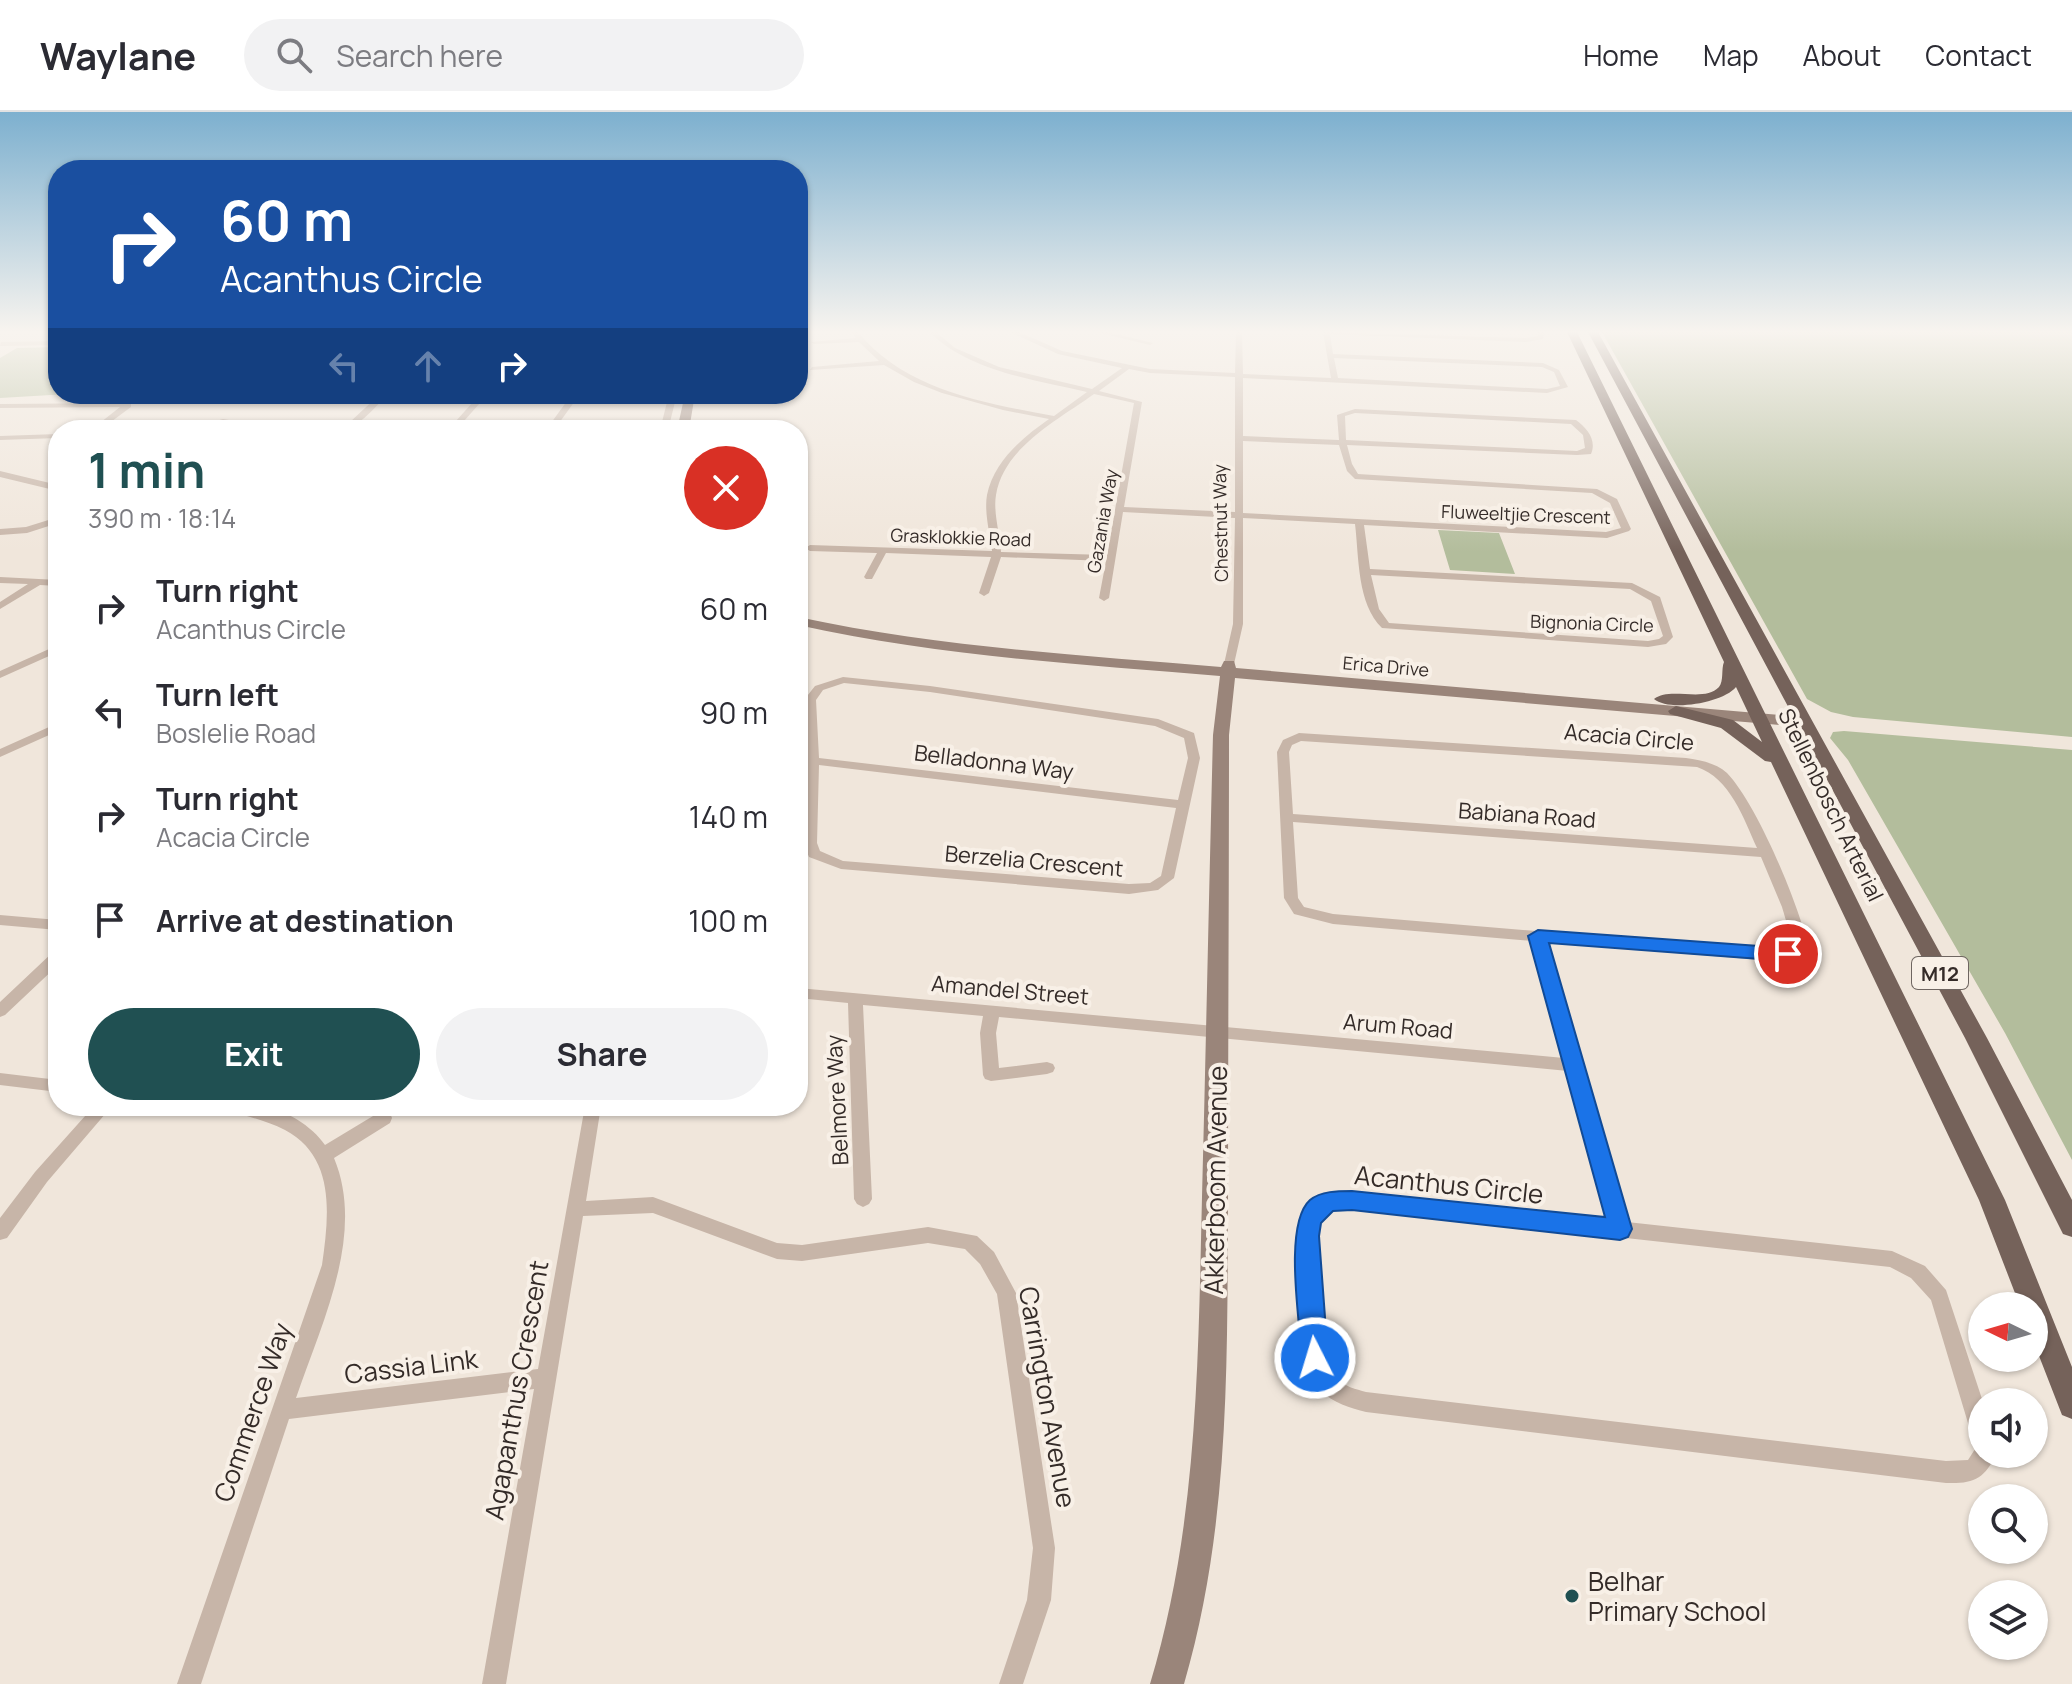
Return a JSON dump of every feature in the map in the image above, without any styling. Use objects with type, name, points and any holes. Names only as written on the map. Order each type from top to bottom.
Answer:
[{"type":"main road","name":"Stellenbosch Arterial","points":[[1607,405],[1992,1200],[2028,1292]]},
{"type":"main road","name":"Stellenbosch Arterial","points":[[1632,405],[1976,1038],[2072,1226]]},
{"type":"main road","name":"Erica Drive","points":[[808,623],[867,636],[966,645],[1018,654],[1662,699],[1800,717]]},
{"type":"main road","points":[[1662,699],[1707,697],[1723,692],[1729,685],[1729,661]]},
{"type":"main road","name":"Erica Drive","points":[[1228,668],[1676,711],[1754,712]]},
{"type":"main road","name":"Akkerboom Avenue","points":[[1167,1684],[1193,1582],[1208,1463],[1221,735],[1228,668]]},
{"type":"main road","points":[[1676,711],[1732,727],[1780,765]]},
{"type":"main road","name":"Stellenbosch Arterial","points":[[2048,1342],[2072,1405]]},
{"type":"street","points":[[0,406],[82,405]]},
{"type":"street","points":[[108,420],[128,405]]},
{"type":"street","points":[[357,420],[372,405]]},
{"type":"street","points":[[999,405],[1054,418]]},
{"type":"street","points":[[984,593],[997,554],[993,484],[1007,458],[1072,405]]},
{"type":"street","name":"Gazania Way","points":[[1104,598],[1137,405]]},
{"type":"street","name":"Chestnut Way","points":[[1228,668],[1238,624],[1239,405]]},
{"type":"street","points":[[1238,438],[1345,443],[1577,453],[1591,449],[1579,425],[1561,420],[1355,411],[1341,415],[1345,443]]},
{"type":"street","points":[[0,438],[48,436]]},
{"type":"street","name":"Fluweeltjie Crescent","points":[[1121,509],[1607,535],[1626,529],[1611,497],[1594,491],[1355,476],[1349,470],[1345,443]]},
{"type":"street","points":[[0,474],[48,486]]},
{"type":"street","name":"Bignonia Circle","points":[[1359,522],[1367,572],[1376,619],[1391,628],[1648,644],[1662,642],[1668,637],[1656,599],[1632,586],[1367,572]]},
{"type":"street","points":[[0,532],[27,530],[48,523]]},
{"type":"street","name":"Grasklokkie Road","points":[[810,548],[1112,558]]},
{"type":"street","points":[[869,577],[883,550]]},
{"type":"street","points":[[0,580],[48,582]]},
{"type":"street","points":[[0,606],[38,582]]},
{"type":"street","points":[[0,675],[48,653]]},
{"type":"street","name":"Berzelia Crescent","points":[[843,680],[930,689],[1158,723],[1182,730],[1193,743],[1185,805],[1167,878],[1144,889],[841,865],[821,859],[810,843],[813,761],[810,700],[819,688],[843,680]]},
{"type":"street","points":[[0,753],[48,731]]},
{"type":"street","name":"Acacia Circle","points":[[1299,737],[1674,761],[1704,766],[1727,780],[1765,853],[1800,942],[1788,954],[1319,918],[1299,911],[1289,889],[1285,817],[1283,752],[1287,743],[1299,737]]},
{"type":"street","name":"Belladonna Way","points":[[808,761],[1185,805]]},
{"type":"street","name":"Babiana Road","points":[[1285,817],[1765,853]]},
{"type":"street","points":[[0,920],[48,924]]},
{"type":"street","points":[[1538,936],[1620,1229]]},
{"type":"street","points":[[0,1011],[48,965]]},
{"type":"street","name":"Amandel Street","points":[[808,994],[1218,1031]]},
{"type":"street","name":"Belmore Way","points":[[855,998],[863,1199]]},
{"type":"street","points":[[992,1010],[988,1033],[991,1075],[1047,1068]]},
{"type":"street","name":"Arum Road","points":[[1218,1031],[1573,1065]]},
{"type":"street","points":[[0,1079],[48,1085]]},
{"type":"street","points":[[0,1232],[41,1177],[95,1116]]},
{"type":"street","name":"Commerce Way","points":[[189,1684],[331,1265],[338,1231],[340,1205],[324,1155],[299,1128],[274,1116]]},
{"type":"street","name":"Agapanthus Crescent","points":[[494,1684],[591,1116]]},
{"type":"street","points":[[324,1155],[384,1118]]},
{"type":"street","name":"Acanthus Circle","points":[[1968,1388],[1944,1307],[1927,1280],[1908,1266],[1878,1256],[1352,1200],[1329,1202],[1319,1207],[1310,1220],[1307,1236],[1313,1345],[1327,1383],[1345,1396],[1366,1402],[1942,1471],[1968,1472],[1975,1468]]},
{"type":"street","name":"Carrington Avenue","points":[[575,1209],[653,1205],[777,1251],[802,1253],[928,1235],[970,1242],[987,1258],[1006,1293],[1044,1548],[1039,1600],[1011,1684]]},
{"type":"street","name":"Cassia Link","points":[[281,1410],[547,1378]]},
{"type":"green space","points":[[1643,405],[2072,405],[2072,737],[1853,717],[1831,712],[1807,699]]},
{"type":"green space","points":[[1438,530],[1499,533],[1515,574],[1450,570]]},
{"type":"green space","points":[[1833,732],[2072,750],[2072,1160],[2005,1033],[1848,760],[1830,738]]},
{"type":"place","name":"Belhar Primary School","points":[[1572,1596]]},
{"type":"route","points":[[1315,1358],[1307,1236],[1310,1220],[1319,1207],[1329,1202],[1352,1200],[1620,1229],[1538,936],[1772,956],[1788,954]]}]
